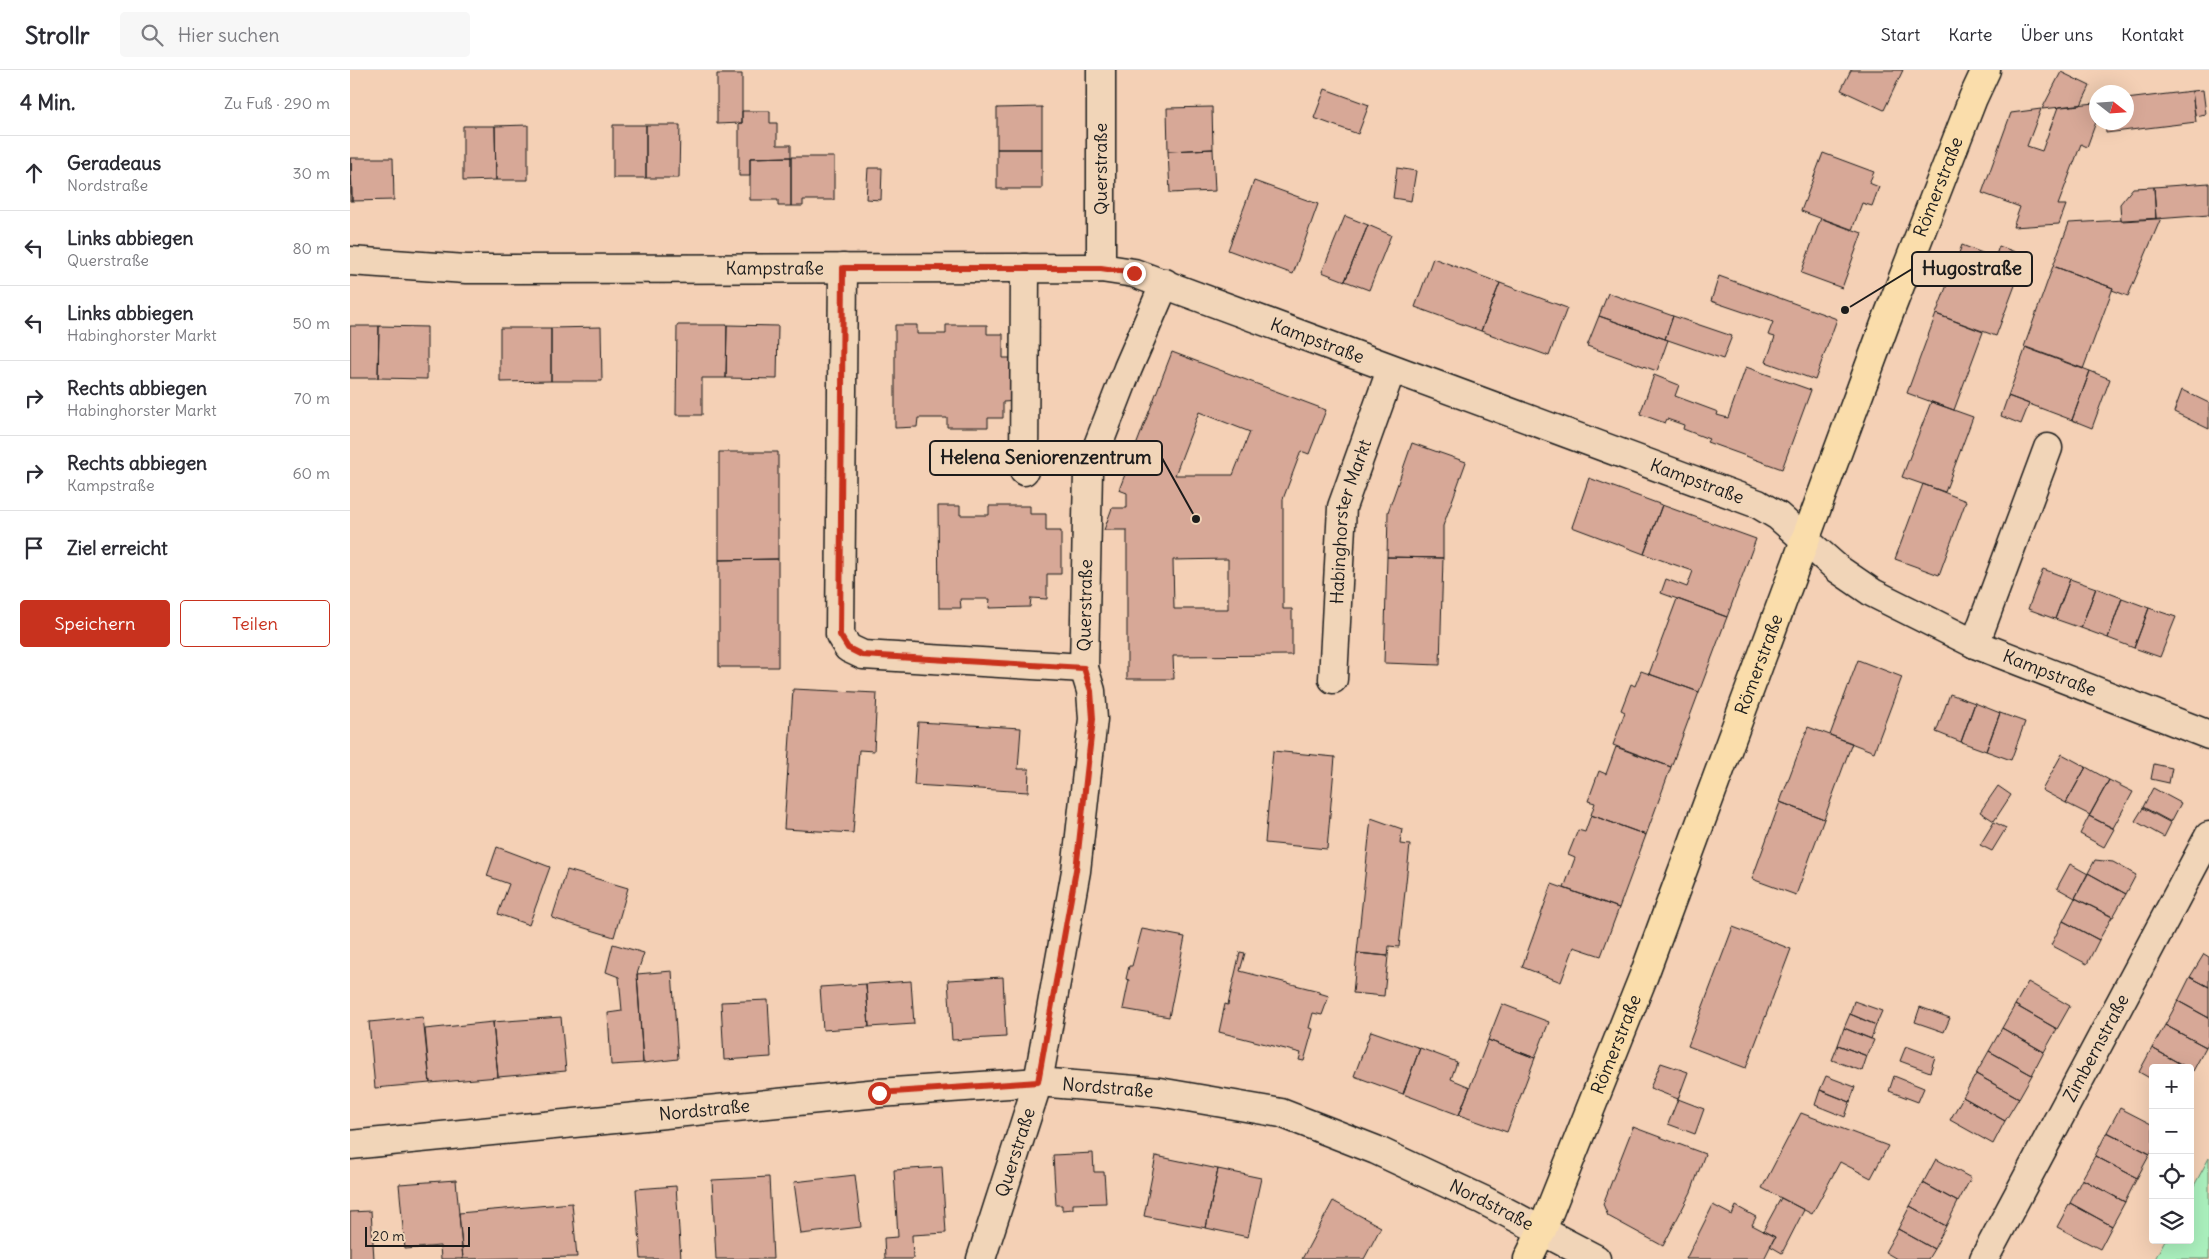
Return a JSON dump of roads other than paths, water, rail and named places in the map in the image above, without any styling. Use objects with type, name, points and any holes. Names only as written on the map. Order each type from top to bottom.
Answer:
[{"type":"main road","name":"Römerstraße","points":[[1528,1259],[1542,1230],[1644,975],[1885,324],[1973,98],[1986,70]]},
{"type":"street","name":"Querstraße","points":[[1101,70],[1101,268]]},
{"type":"street","name":"Kampstraße","points":[[350,261],[466,269],[1101,268],[1134,273],[1165,283],[1391,370],[1758,504],[1778,516],[1805,542],[1838,569],[1873,593],[1974,644],[2209,735]]},
{"type":"street","points":[[843,268],[840,635],[848,648],[862,655],[1084,668]]},
{"type":"street","points":[[1024,471],[1025,268]]},
{"type":"street","name":"Querstraße","points":[[981,1259],[1038,1082],[1076,870],[1092,728],[1091,691],[1084,668],[1088,471],[1128,368],[1165,283]]},
{"type":"street","name":"Habinghorster Markt","points":[[1333,679],[1342,506],[1391,370]]},
{"type":"street","points":[[1974,644],[2048,448]]},
{"type":"street","name":"Zimbernstraße","points":[[1984,1259],[2209,836]]},
{"type":"street","name":"Nordstraße","points":[[350,1144],[879,1093],[1038,1082],[1159,1092],[1281,1113],[1376,1150],[1542,1230],[1596,1259]]},
{"type":"place","name":"Hugostraße","points":[[1845,310]]},
{"type":"place","name":"Helena Seniorenzentrum","points":[[1196,519]]}]
